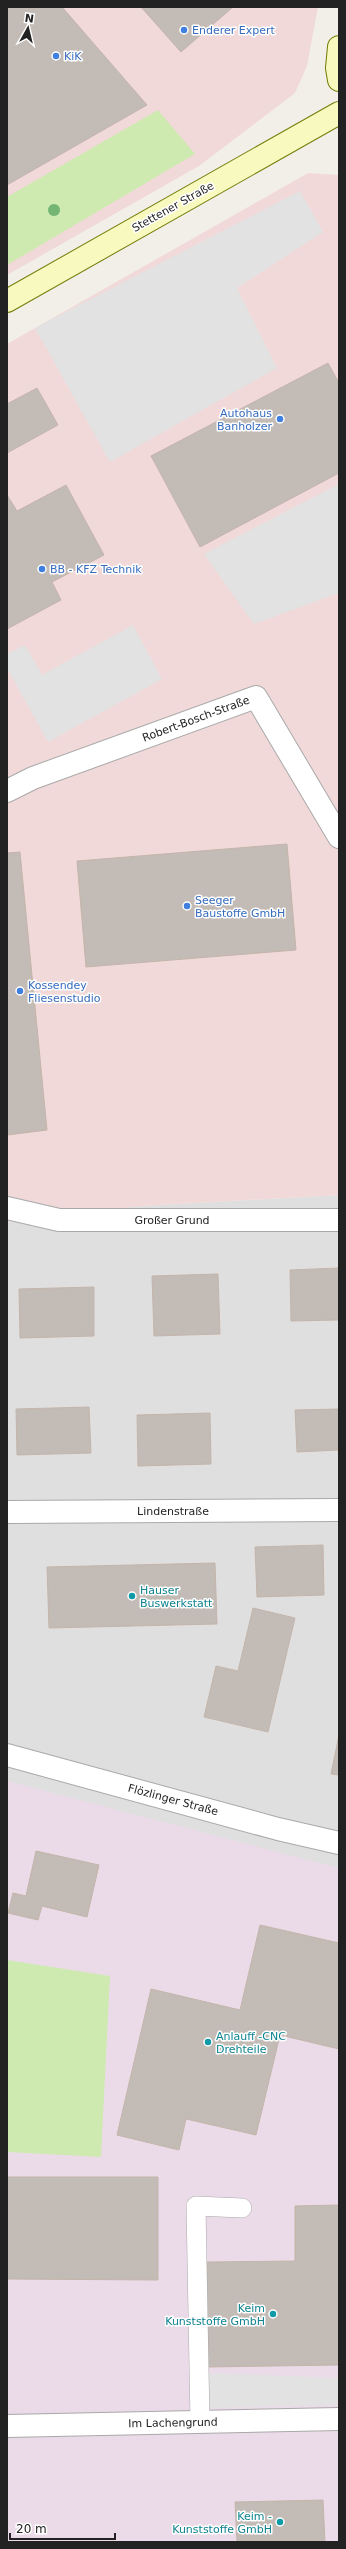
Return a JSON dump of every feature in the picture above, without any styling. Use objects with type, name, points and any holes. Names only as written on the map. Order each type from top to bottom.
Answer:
[{"type":"street","points":[[339,47],[337,68],[339,80]]},
{"type":"street","name":"Stettener Straße","points":[[7,301],[339,113]]},
{"type":"street","name":"Robert-Bosch-Straße","points":[[7,791],[33,778],[256,697],[339,837]]},
{"type":"street","name":"Großer Grund","points":[[7,1208],[59,1220],[339,1220]]},
{"type":"street","name":"Lindenstraße","points":[[7,1512],[339,1510]]},
{"type":"street","name":"Flözlinger Straße","points":[[7,1755],[278,1829],[339,1843]]},
{"type":"street","name":"Im Lachengrund","points":[[7,2426],[339,2419]]},
{"type":"lane","points":[[200,2422],[196,2206],[242,2208]]},
{"type":"shaded area","points":[[7,7],[318,7],[307,66],[295,93],[199,166],[7,275]]},
{"type":"shaded area","points":[[308,173],[339,175],[339,1195],[141,1206],[7,1222],[7,344]]},
{"type":"shaded area","points":[[300,191],[323,232],[237,288],[277,368],[110,462],[35,328]]},
{"type":"shaded area","points":[[339,484],[339,593],[254,624],[204,554]]},
{"type":"shaded area","points":[[133,625],[162,679],[48,742],[7,668],[7,654],[25,645],[42,675]]},
{"type":"shaded area","points":[[339,1195],[339,2542],[7,2542],[7,1222],[141,1206]]},
{"type":"shaded area","points":[[7,1781],[339,1868],[339,2542],[7,2542]]},
{"type":"shaded area","points":[[207,2373],[339,2378],[339,2405],[209,2408]]},
{"type":"green space","points":[[158,110],[195,154],[7,265],[7,197]]},
{"type":"green space","points":[[7,1960],[110,1976],[101,2157],[7,2152]]},
{"type":"building","name":"KiK","points":[[7,7],[62,7],[147,105],[7,185]]},
{"type":"building","name":"Enderer Expert","points":[[141,7],[233,7],[181,52]]},
{"type":"building","name":"Autohaus Banholzer","points":[[328,363],[339,383],[339,473],[200,547],[151,456]]},
{"type":"building","points":[[37,388],[58,425],[7,453],[7,404]]},
{"type":"building","name":"BB - KFZ Technik","points":[[66,485],[104,555],[52,582],[61,600],[7,629],[7,495],[17,511]]},
{"type":"building","name":"Seeger Baustoffe GmbH","points":[[287,844],[296,950],[86,967],[77,861]]},
{"type":"building","name":"Kossendey Fliesenstudio","points":[[20,852],[47,1130],[7,1135],[7,853]]},
{"type":"building","points":[[339,1268],[339,1320],[291,1321],[290,1270]]},
{"type":"building","points":[[218,1274],[220,1334],[154,1336],[152,1276]]},
{"type":"building","points":[[94,1287],[94,1336],[20,1338],[19,1289]]},
{"type":"building","points":[[89,1407],[91,1453],[17,1455],[16,1409]]},
{"type":"building","points":[[339,1409],[339,1450],[297,1452],[295,1410]]},
{"type":"building","points":[[210,1413],[211,1464],[138,1466],[137,1415]]},
{"type":"building","points":[[323,1545],[324,1595],[257,1597],[255,1547]]},
{"type":"building","name":"Hauser Buswerkstatt","points":[[215,1563],[217,1624],[49,1628],[47,1567]]},
{"type":"building","points":[[253,1608],[295,1618],[268,1732],[204,1717],[216,1666],[238,1671]]},
{"type":"building","points":[[339,1735],[339,1775],[331,1774]]},
{"type":"building","points":[[36,1851],[99,1865],[87,1917],[42,1906],[38,1920],[8,1913],[13,1893],[26,1896]]},
{"type":"building","name":"Anlauff -CNC Drehteile","points":[[260,1925],[339,1943],[339,2049],[280,2035],[256,2135],[186,2119],[179,2150],[117,2135],[151,1989],[240,2010]]},
{"type":"building","points":[[7,2177],[158,2177],[158,2280],[7,2279]]},
{"type":"building","name":"Keim Kunststoffe GmbH","points":[[339,2205],[339,2365],[207,2367],[206,2262],[295,2261],[295,2206]]},
{"type":"building","name":"Keim - Kunststoffe GmbH","points":[[323,2500],[325,2542],[237,2542],[235,2502]]},
{"type":"place","name":"Enderer Expert","points":[[184,30]]},
{"type":"place","name":"KiK","points":[[56,56]]},
{"type":"place","name":"Autohaus Banholzer","points":[[280,419]]},
{"type":"place","name":"BB - KFZ Technik","points":[[42,569]]},
{"type":"place","name":"Seeger Baustoffe GmbH","points":[[187,906]]},
{"type":"place","name":"Kossendey Fliesenstudio","points":[[20,991]]},
{"type":"place","name":"Hauser Buswerkstatt","points":[[132,1596]]},
{"type":"place","name":"Anlauff -CNC Drehteile","points":[[208,2042]]},
{"type":"place","name":"Keim Kunststoffe GmbH","points":[[273,2314]]},
{"type":"place","name":"Keim - Kunststoffe GmbH","points":[[280,2522]]}]
